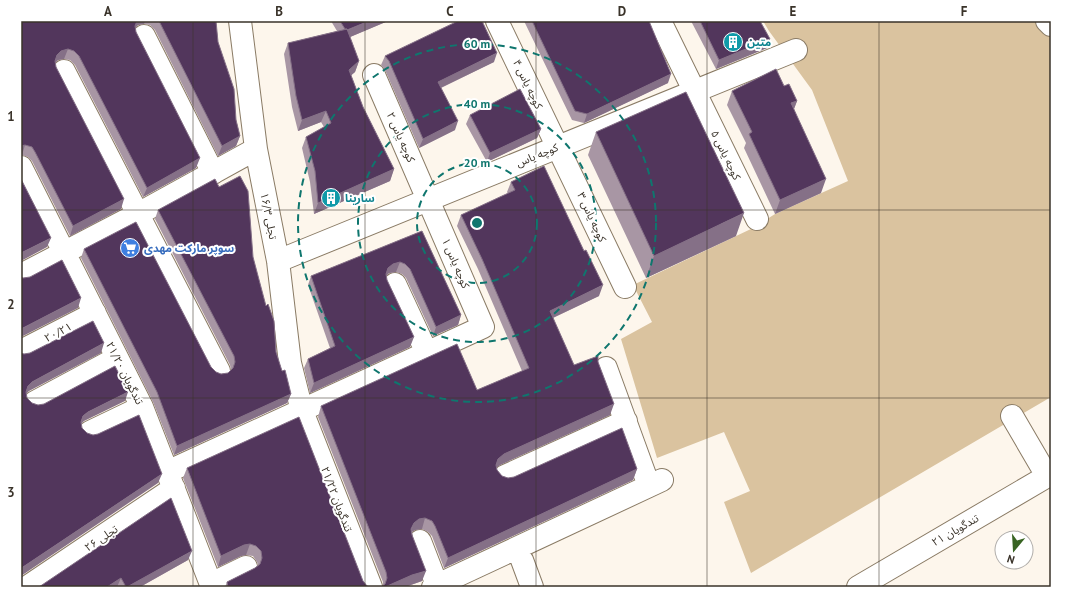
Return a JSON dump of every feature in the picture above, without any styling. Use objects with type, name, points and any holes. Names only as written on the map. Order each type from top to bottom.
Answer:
[{"type":"street","name":"۱۶/۳ تجلی","points":[[240,21],[256,149],[278,261],[290,363],[302,411]]},
{"type":"street","name":"کوچه یاس ۴","points":[[497,21],[558,147]]},
{"type":"street","name":"کوچه یاس ۵","points":[[660,21],[757,219]]},
{"type":"street","points":[[1047,21],[1051,25]]},
{"type":"street","points":[[144,36],[213,173]]},
{"type":"street","name":"کوچه یاس","points":[[278,261],[796,50]]},
{"type":"street","points":[[64,71],[219,371]]},
{"type":"street","name":"کوچه یاس ۲","points":[[374,75],[429,199]]},
{"type":"street","name":"کوچه یاس ۳","points":[[558,147],[625,287]]},
{"type":"street","points":[[21,275],[138,214],[256,149]]},
{"type":"street","name":"۲۱/۲۰ تندگویان","points":[[21,167],[142,407],[212,585]]},
{"type":"street","name":"کوچه یاس ۱","points":[[429,199],[484,327]]},
{"type":"street","points":[[396,284],[428,353]]},
{"type":"street","name":"۲۰/۲۱","points":[[21,351],[95,313]]},
{"type":"street","name":"۲۶ تجلی","points":[[27,587],[171,480],[302,411],[484,327]]},
{"type":"street","points":[[36,402],[117,358]]},
{"type":"street","points":[[420,541],[435,586],[656,483],[626,421],[606,368]]},
{"type":"street","points":[[90,432],[142,407]]},
{"type":"street","name":"۲۱/۲۲ تندگویان","points":[[302,411],[371,587]]},
{"type":"street","points":[[1012,416],[1049,475]]},
{"type":"street","points":[[505,476],[626,421]]},
{"type":"street","name":"۲۱ تندگویان","points":[[858,587],[1049,475]]},
{"type":"street","points":[[522,560],[532,587]]},
{"type":"street","points":[[212,585],[246,567]]},
{"type":"shaded area","points":[[763,21],[1038,21],[1051,38],[1051,397],[751,573],[724,502],[750,491],[724,432],[657,458],[621,339],[652,322],[633,285],[753,228],[775,214],[848,181],[812,90]]},
{"type":"building","points":[[21,21],[137,21],[135,26],[136,32],[200,158],[147,188],[79,56],[74,51],[68,49],[61,51],[57,55],[55,61],[56,67],[124,199],[73,226],[32,147],[25,145],[21,146]]},
{"type":"building","points":[[159,21],[216,21],[218,42],[234,89],[236,120],[240,136],[222,146]]},
{"type":"building","points":[[340,21],[369,21],[347,30]]},
{"type":"building","points":[[458,21],[482,21],[497,53],[438,82],[458,121],[423,139],[389,61],[385,56]]},
{"type":"building","points":[[532,21],[649,21],[671,74],[587,114],[575,111]]},
{"type":"building","name":"متین","points":[[700,21],[760,21],[770,39],[719,60]]},
{"type":"building","points":[[347,29],[359,61],[349,70],[363,107],[394,169],[318,203],[315,171],[306,137],[331,123],[326,111],[302,120],[296,96],[288,43]]},
{"type":"building","points":[[776,69],[784,86],[789,84],[797,101],[791,103],[826,179],[780,200],[749,134],[752,132],[732,91]]},
{"type":"building","points":[[520,89],[541,129],[490,153],[470,115]]},
{"type":"building","points":[[686,92],[744,213],[654,256],[596,132]]},
{"type":"building","points":[[544,166],[584,251],[586,250],[603,285],[550,311],[574,365],[598,356],[598,362],[614,404],[504,454],[498,459],[496,465],[497,470],[502,476],[508,478],[514,477],[622,428],[637,469],[448,558],[432,521],[425,518],[419,519],[414,523],[411,529],[426,571],[412,575],[385,587],[381,587],[385,584],[387,578],[386,572],[321,406],[457,344],[477,390],[529,368],[482,259],[461,215],[515,190],[511,182]]},
{"type":"building","points":[[240,176],[248,191],[253,257],[266,306],[268,304],[274,321],[276,352],[282,371],[285,370],[291,394],[177,446],[157,392],[84,249],[136,222],[211,367],[216,372],[221,374],[228,373],[233,368],[235,362],[234,356],[158,210],[215,179],[219,187]]},
{"type":"building","points":[[21,179],[51,238],[21,253]]},
{"type":"building","points":[[422,231],[461,315],[436,327],[410,269],[405,264],[400,262],[393,264],[388,268],[386,274],[387,280],[414,337],[314,383],[308,359],[335,346],[311,276]]},
{"type":"building","points":[[62,260],[81,298],[21,329],[21,277],[30,277]]},
{"type":"building","points":[[93,321],[104,343],[32,382],[28,386],[26,392],[27,398],[32,403],[38,405],[44,404],[115,366],[128,392],[88,412],[83,416],[81,422],[82,428],[87,433],[93,435],[98,434],[139,415],[162,474],[23,567],[21,570],[21,353],[30,353]]},
{"type":"building","points":[[299,417],[363,581],[369,587],[228,587],[227,582],[260,564],[262,558],[261,551],[256,546],[250,544],[244,545],[221,556],[187,468]]},
{"type":"building","points":[[171,498],[192,551],[127,587],[121,578],[107,587],[39,587]]},
{"type":"place","name":"متین","points":[[733,42]]},
{"type":"place","name":"سارینا","points":[[331,198]]},
{"type":"place","name":"سوپر مارکت مهدی","points":[[130,248]]}]
